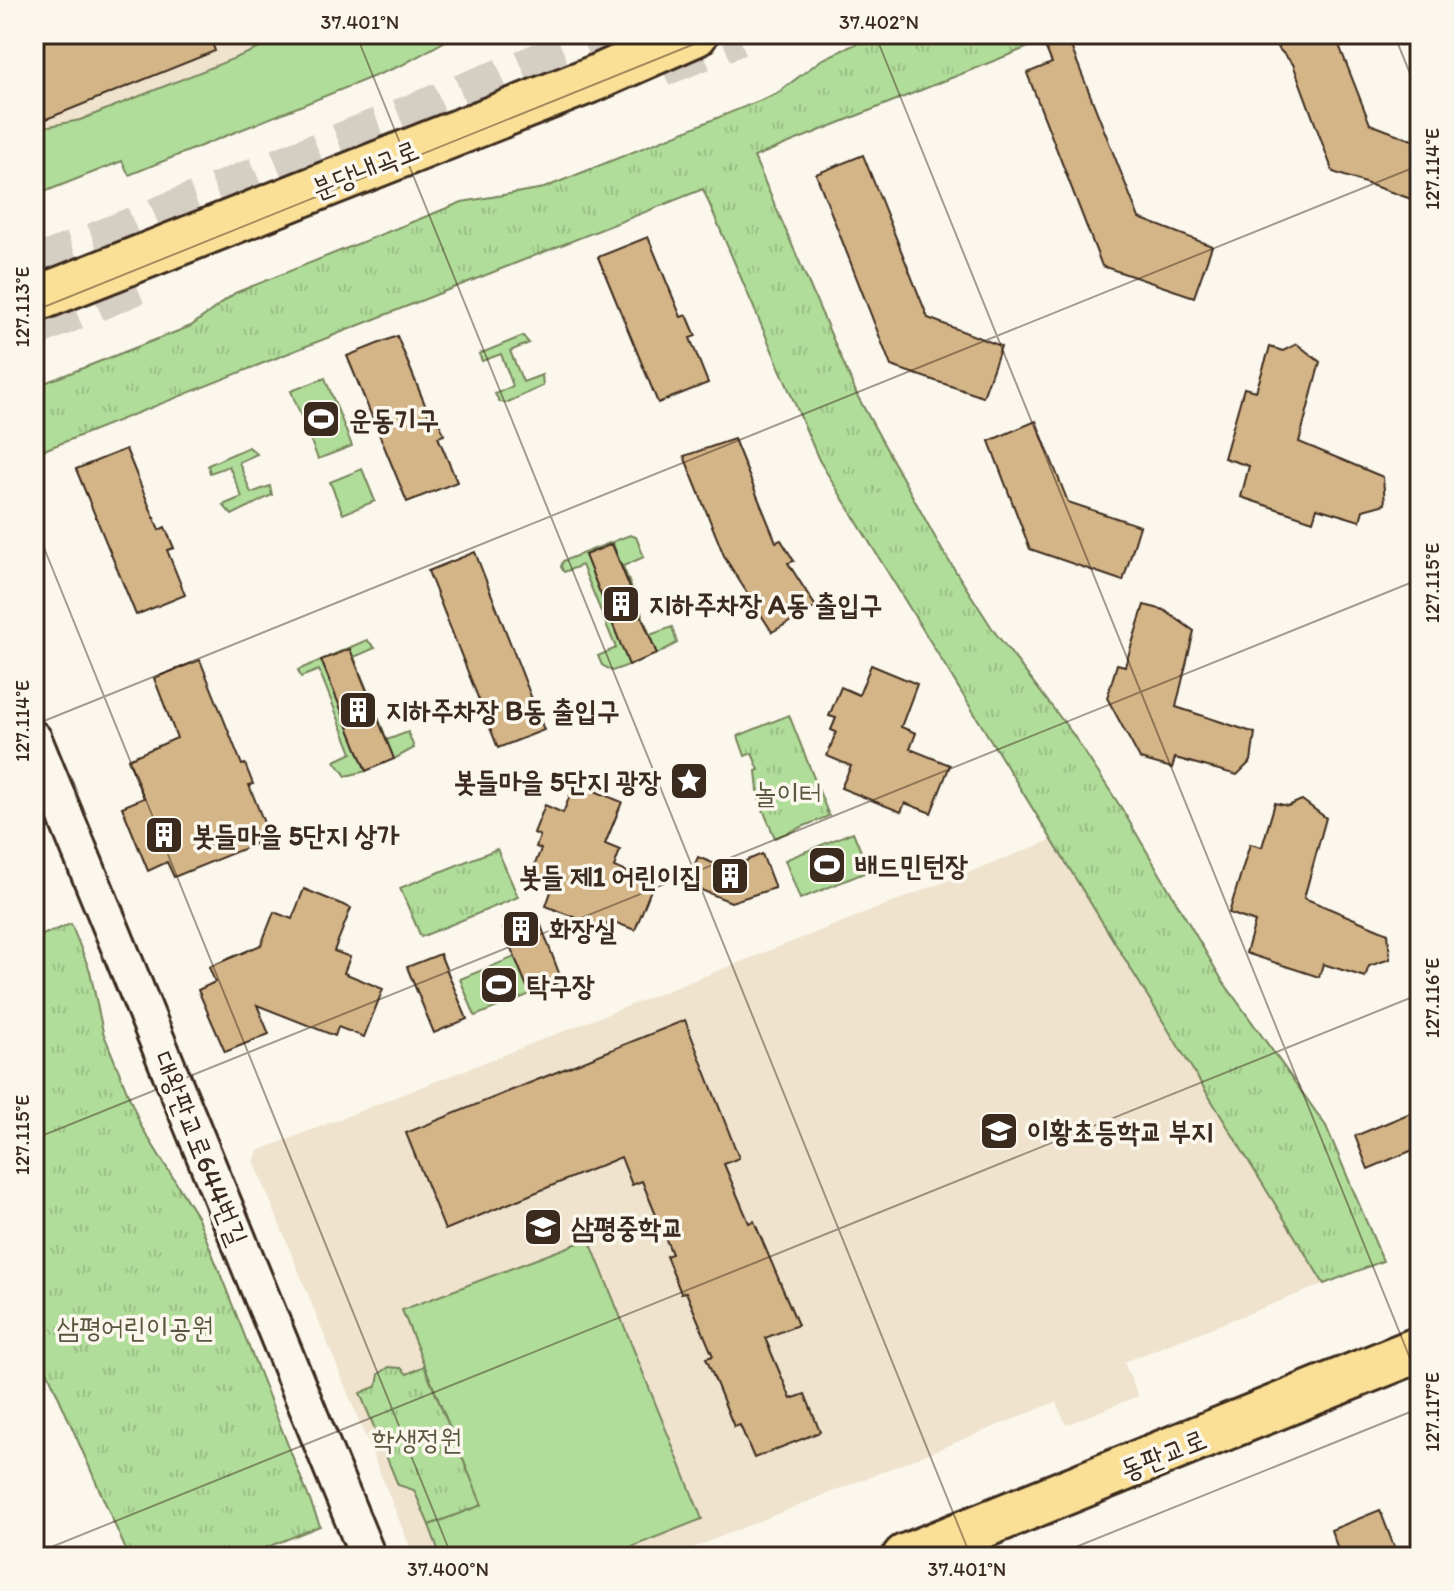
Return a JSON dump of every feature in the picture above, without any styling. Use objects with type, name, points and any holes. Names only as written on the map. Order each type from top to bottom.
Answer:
[{"type":"main road","name":"분당내곡로","points":[[34,300],[598,77],[695,34]]},
{"type":"main road","name":"동판교로","points":[[905,1557],[1420,1349]]},
{"type":"street","name":"대왕판교로644번길","points":[[34,739],[368,1557]]},
{"type":"shaded area","points":[[34,34],[295,34],[80,120],[34,129]]},
{"type":"shaded area","points":[[1054,839],[1324,1284],[1124,1362],[1138,1396],[1066,1425],[1056,1402],[670,1557],[414,1557],[254,1161],[258,1151]]},
{"type":"green space","points":[[295,34],[458,34],[402,65],[129,175],[122,161],[34,196],[34,129],[80,120]]},
{"type":"green space","points":[[877,34],[1061,34],[754,157],[858,397],[942,550],[994,631],[1072,733],[1122,809],[1222,980],[1326,1126],[1383,1261],[1324,1284],[819,460],[703,189],[34,454],[34,387],[191,326],[235,293],[462,202],[544,188],[776,94],[821,60]]},
{"type":"green space","points":[[523,336],[529,343],[510,351],[523,382],[542,375],[543,386],[506,403],[500,402],[495,394],[513,386],[501,354],[482,361],[479,354]]},
{"type":"green space","name":"운동기구","points":[[325,378],[352,446],[318,459],[291,391]]},
{"type":"green space","points":[[249,447],[257,454],[239,462],[251,493],[270,486],[272,495],[232,515],[223,505],[242,497],[229,466],[210,473],[208,465]]},
{"type":"green space","name":"운동기구","points":[[362,469],[375,501],[343,514],[330,482]]},
{"type":"green space","points":[[630,535],[636,537],[644,557],[623,566],[650,635],[672,627],[677,643],[657,654],[613,544],[585,555],[629,665],[612,671],[602,665],[598,656],[616,648],[582,565],[564,572],[561,567],[563,561]]},
{"type":"green space","points":[[367,640],[375,648],[354,657],[387,740],[408,732],[414,748],[394,759],[349,649],[322,661],[366,771],[346,776],[335,761],[352,753],[319,670],[301,677],[298,670]]},
{"type":"green space","name":"놀이터","points":[[789,715],[829,816],[775,838],[759,800],[756,771],[759,770],[752,753],[745,756],[738,736]]},
{"type":"green space","name":"배드민턴장","points":[[853,832],[869,871],[800,899],[785,860]]},
{"type":"green space","points":[[497,849],[518,897],[421,937],[400,888]]},
{"type":"green space","name":"삼평어린이공원","points":[[71,924],[90,971],[103,1032],[141,1126],[198,1218],[320,1526],[243,1557],[129,1557],[34,1341],[34,938]]},
{"type":"green space","name":"탁구장","points":[[522,954],[538,991],[475,1016],[460,979]]},
{"type":"green space","points":[[589,1239],[702,1519],[606,1557],[441,1557],[429,1525],[481,1505],[402,1310]]},
{"type":"green space","name":"학생정원","points":[[424,1366],[482,1505],[429,1525],[414,1490],[398,1485],[360,1393],[377,1386],[379,1374],[389,1367],[401,1368],[407,1374]]},
{"type":"building","points":[[34,34],[209,34],[215,51],[34,124]]},
{"type":"building","points":[[1040,34],[1066,34],[1139,218],[1212,246],[1194,297],[1102,266],[1027,73],[1052,63]]},
{"type":"building","points":[[1265,34],[1329,34],[1339,45],[1370,124],[1420,143],[1420,202],[1333,172],[1293,64]]},
{"type":"building","points":[[863,155],[928,318],[1001,346],[983,397],[891,366],[816,174]]},
{"type":"building","points":[[648,237],[681,317],[687,315],[696,336],[690,338],[708,383],[658,403],[598,257]]},
{"type":"building","points":[[397,336],[430,417],[436,414],[444,435],[438,437],[457,482],[407,502],[347,356]]},
{"type":"building","points":[[1297,344],[1320,362],[1299,442],[1383,477],[1385,504],[1363,510],[1360,521],[1317,508],[1313,521],[1241,497],[1249,466],[1224,458],[1244,388],[1256,391],[1270,347],[1283,351]]},
{"type":"building","points":[[1036,421],[1068,502],[1140,526],[1123,581],[1030,549],[989,441]]},
{"type":"building","points":[[734,439],[776,542],[781,540],[794,561],[788,563],[816,607],[772,632],[725,558],[684,456]]},
{"type":"building","points":[[126,449],[159,530],[165,527],[174,548],[167,550],[185,595],[136,615],[76,469]]},
{"type":"building","name":"지하주차장 A동 출입구","points":[[612,544],[657,654],[629,665],[585,555]]},
{"type":"building","points":[[475,552],[544,730],[498,748],[428,571]]},
{"type":"building","points":[[1144,605],[1164,610],[1194,631],[1176,707],[1255,733],[1251,761],[1237,775],[1175,758],[1172,768],[1140,759],[1107,698],[1117,664],[1125,666]]},
{"type":"building","name":"지하주차장 B동 출입구","points":[[350,649],[394,759],[366,771],[321,660]]},
{"type":"building","points":[[200,660],[242,765],[245,764],[253,784],[249,785],[270,838],[174,877],[167,862],[148,871],[122,807],[144,798],[128,759],[177,738],[154,678]]},
{"type":"building","points":[[871,665],[917,684],[901,727],[916,733],[910,749],[950,765],[931,813],[905,803],[901,812],[841,788],[851,766],[827,756],[836,732],[831,730],[836,718],[829,716],[841,687],[859,695]]},
{"type":"building","points":[[575,783],[622,802],[605,844],[620,850],[614,867],[654,882],[635,930],[609,920],[605,930],[546,906],[554,883],[531,874],[541,849],[536,847],[540,836],[534,833],[545,805],[563,813]]},
{"type":"building","points":[[1302,800],[1326,818],[1304,898],[1388,933],[1390,959],[1369,966],[1365,977],[1323,964],[1319,977],[1246,953],[1255,922],[1229,913],[1250,844],[1262,847],[1275,803],[1288,806]]},
{"type":"building","name":"봇들 제1 어린이집","points":[[762,854],[775,888],[731,902],[686,884],[698,857],[727,869]]},
{"type":"building","points":[[304,889],[351,908],[334,951],[350,957],[344,973],[383,989],[364,1037],[338,1027],[335,1036],[257,1005],[269,1034],[225,1052],[198,990],[215,982],[209,967],[261,945],[274,912],[292,919]]},
{"type":"building","points":[[537,915],[562,981],[530,994],[503,929]]},
{"type":"building","points":[[440,954],[467,1019],[434,1033],[407,967]]},
{"type":"building","points":[[685,1020],[739,1158],[724,1164],[749,1223],[754,1221],[798,1325],[765,1338],[791,1399],[805,1394],[820,1432],[754,1458],[740,1425],[734,1427],[706,1358],[713,1356],[686,1292],[681,1293],[666,1256],[672,1254],[642,1181],[632,1185],[621,1157],[445,1230],[406,1133]]},
{"type":"building","points":[[1420,1109],[1420,1147],[1368,1169],[1355,1136]]},
{"type":"building","points":[[1380,1510],[1398,1557],[1341,1557],[1331,1530]]},
{"type":"tunnel","points":[[34,269],[616,34]]},
{"type":"tunnel","points":[[661,65],[738,34]]},
{"type":"tunnel","points":[[34,325],[154,275]]},
{"type":"place","name":"운동기구","points":[[321,419]]},
{"type":"place","name":"지하주차장 A동 출입구","points":[[621,604]]},
{"type":"place","name":"지하주차장 B동 출입구","points":[[358,710]]},
{"type":"place","name":"봇들마을 5단지 광장","points":[[689,781]]},
{"type":"place","name":"봇들마을 5단지 상가","points":[[164,835]]},
{"type":"place","name":"배드민턴장","points":[[827,865]]},
{"type":"place","name":"봇들 제1 어린이집","points":[[730,876]]},
{"type":"place","name":"화장실","points":[[521,929]]},
{"type":"place","name":"탁구장","points":[[499,985]]},
{"type":"place","name":"이황초등학교 부지","points":[[999,1131]]},
{"type":"place","name":"삼평중학교","points":[[543,1227]]}]
